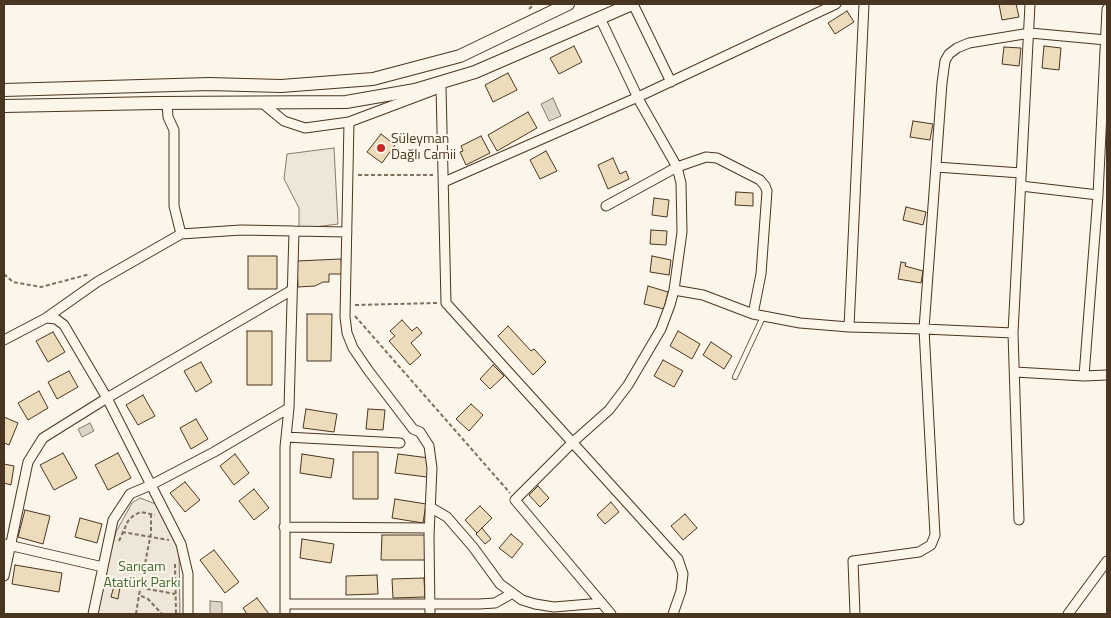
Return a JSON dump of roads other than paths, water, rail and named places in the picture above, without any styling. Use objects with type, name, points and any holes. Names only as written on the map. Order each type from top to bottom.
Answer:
[{"type":"main road","points":[[4,90],[209,84],[281,86],[373,79],[460,56],[568,4]]},
{"type":"main road","points":[[4,106],[346,102],[415,90],[475,72],[632,4]]},
{"type":"street","points":[[632,4],[671,82]]},
{"type":"street","points":[[444,179],[638,97],[836,4]]},
{"type":"street","points":[[849,327],[864,4]]},
{"type":"street","points":[[1019,520],[1013,333],[1030,4]]},
{"type":"street","points":[[1084,376],[1104,128],[1107,9]]},
{"type":"street","points":[[600,18],[638,97],[677,167],[681,183],[682,232],[674,290],[661,329],[628,385],[609,410],[515,500],[611,614]]},
{"type":"street","points":[[854,614],[853,561],[919,552],[931,545],[935,535],[924,328],[945,61],[949,54],[957,48],[969,43],[1030,33],[1106,40]]},
{"type":"street","points":[[261,102],[284,121],[305,128],[349,122],[442,87],[475,72]]},
{"type":"street","points":[[442,87],[446,303],[574,442],[678,559],[683,574],[681,591],[672,614]]},
{"type":"street","points":[[167,103],[168,117],[174,130],[174,206],[181,234]]},
{"type":"street","points":[[349,122],[345,305],[347,333],[353,348],[403,416],[414,429],[420,432],[429,446],[432,468],[429,528],[430,610]]},
{"type":"street","points":[[606,206],[677,167],[706,157],[717,158],[760,180],[767,191],[762,274],[753,314]]},
{"type":"street","points":[[936,167],[1021,172]]},
{"type":"street","points":[[1021,186],[1098,195]]},
{"type":"street","points":[[4,340],[46,318],[97,282],[181,234],[241,230],[347,232]]},
{"type":"street","points":[[284,614],[286,437],[289,408],[294,231]]},
{"type":"street","points":[[4,576],[7,545],[28,462],[43,438],[106,398],[292,290]]},
{"type":"street","points":[[674,290],[703,295],[753,314],[800,323],[849,327],[924,328],[1013,333]]},
{"type":"street","points":[[46,318],[56,319],[64,325],[106,398],[181,544],[188,574],[188,614]]},
{"type":"street","points":[[1015,372],[1084,376],[1107,375]]},
{"type":"street","points":[[92,614],[114,520],[130,494],[214,452],[289,408]]},
{"type":"street","points":[[286,437],[400,443]]},
{"type":"street","points":[[430,507],[447,517],[473,547],[500,584],[511,594],[522,600],[555,611],[602,603]]},
{"type":"street","points":[[284,527],[429,528]]},
{"type":"street","points":[[7,545],[103,567]]},
{"type":"street","points":[[1068,614],[1107,561]]},
{"type":"street","points":[[285,604],[430,610],[495,603],[511,594]]},
{"type":"lane","points":[[735,377],[763,316]]},
{"type":"place","name":"Süleyman Dağlı Camii","points":[[381,148]]},
{"type":"park label","name":"Sarıçam Atatürk Parkı","points":[[142,576]]}]
